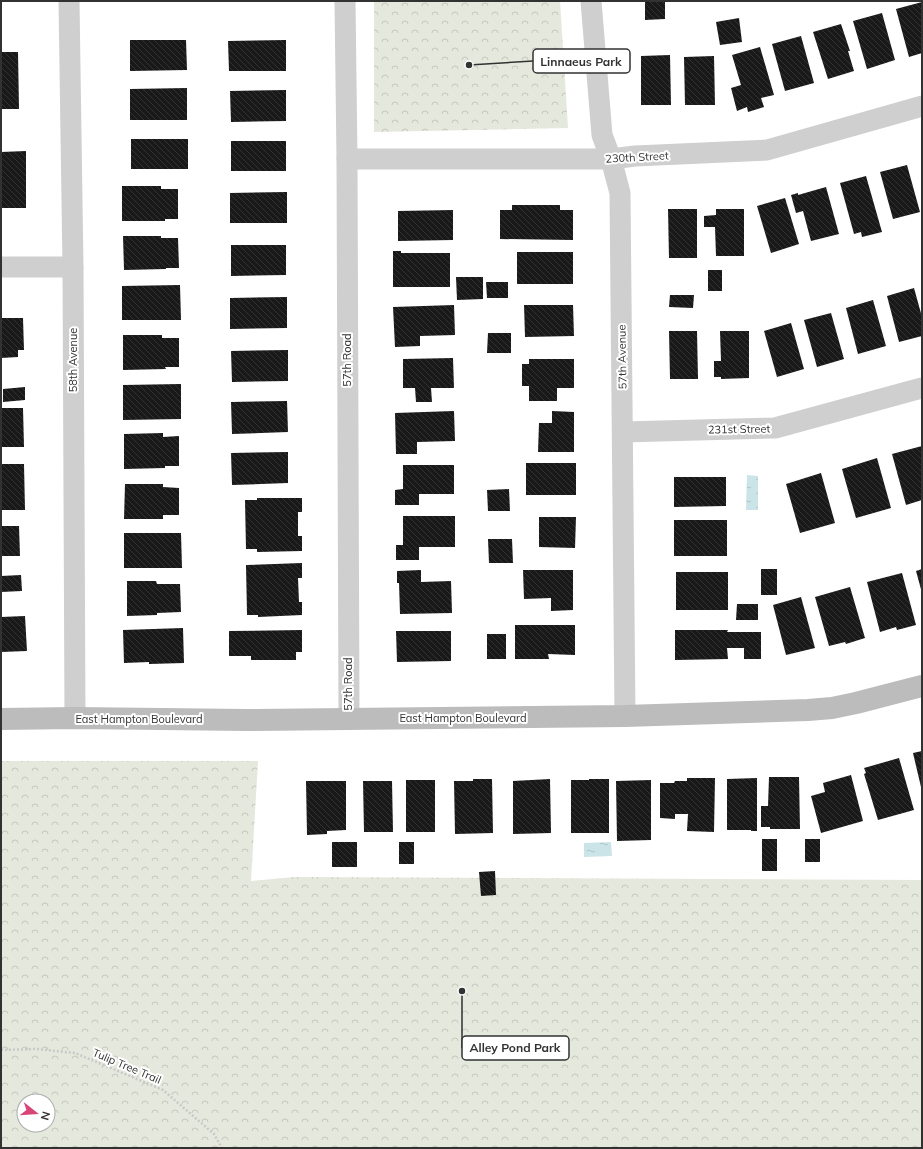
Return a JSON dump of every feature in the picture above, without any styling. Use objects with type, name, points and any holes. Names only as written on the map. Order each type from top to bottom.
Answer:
[{"type":"street","name":"58th Avenue","points":[[69,1],[73,267],[75,718]]},
{"type":"street","name":"57th Road","points":[[345,1],[349,718]]},
{"type":"street","name":"57th Avenue","points":[[591,1],[602,135],[611,159],[620,193],[625,716]]},
{"type":"street","name":"230th Street","points":[[347,159],[611,159],[635,156],[767,150],[922,106]]},
{"type":"street","points":[[1,267],[73,267]]},
{"type":"street","name":"231st Street","points":[[623,432],[775,428],[922,388]]},
{"type":"street","name":"East Hampton Boulevard","points":[[1,719],[75,718],[247,720],[625,716],[808,710],[832,708],[856,703],[922,686]]},
{"type":"path","name":"Tulip Tree Trail","points":[[1,1050],[37,1049],[74,1052],[163,1090],[214,1134],[222,1148]]},
{"type":"green space","points":[[374,1],[560,1],[568,128],[374,132]]},
{"type":"green space","points":[[1,761],[258,761],[251,881],[294,877],[922,880],[922,1148],[1,1148]]},
{"type":"water","points":[[747,475],[758,476],[758,510],[746,510]]},
{"type":"water","points":[[611,842],[612,856],[584,857],[584,843]]},
{"type":"building","points":[[645,1],[665,1],[665,19],[645,20]]},
{"type":"building","points":[[922,2],[922,53],[909,57],[896,9]]},
{"type":"building","points":[[882,13],[895,60],[867,69],[853,21]]},
{"type":"building","points":[[739,18],[742,42],[720,45],[716,22]]},
{"type":"building","points":[[841,24],[850,51],[848,51],[854,71],[828,79],[813,32]]},
{"type":"building","points":[[801,36],[814,83],[785,91],[772,44]]},
{"type":"building","points":[[130,40],[186,40],[187,70],[130,71]]},
{"type":"building","points":[[286,40],[286,71],[229,71],[228,41]]},
{"type":"building","points":[[760,47],[774,95],[761,98],[764,107],[748,112],[747,107],[737,111],[731,88],[741,85],[732,55]]},
{"type":"building","points":[[1,52],[18,52],[19,109],[1,109]]},
{"type":"building","points":[[670,55],[671,105],[641,105],[641,56]]},
{"type":"building","points":[[714,56],[715,105],[685,105],[684,57]]},
{"type":"building","points":[[187,88],[187,120],[130,120],[130,89]]},
{"type":"building","points":[[286,90],[286,121],[231,122],[230,91]]},
{"type":"building","points":[[131,139],[188,139],[188,169],[131,169]]},
{"type":"building","points":[[231,141],[286,141],[286,171],[231,171]]},
{"type":"building","points":[[26,151],[26,208],[1,208],[1,152]]},
{"type":"building","points":[[907,165],[920,212],[893,219],[880,172]]},
{"type":"building","points":[[866,176],[882,232],[862,237],[861,232],[854,234],[840,183]]},
{"type":"building","points":[[122,186],[161,186],[161,189],[178,189],[178,219],[165,219],[165,221],[122,221]]},
{"type":"building","points":[[826,187],[839,234],[811,241],[803,211],[796,213],[791,195],[798,193],[798,195]]},
{"type":"building","points":[[287,192],[287,223],[230,223],[230,193]]},
{"type":"building","points":[[785,198],[799,244],[771,253],[757,206]]},
{"type":"building","points":[[512,205],[560,205],[560,210],[573,210],[573,240],[500,239],[500,210],[512,210]]},
{"type":"building","points":[[668,209],[697,209],[697,258],[669,258]]},
{"type":"building","points":[[716,209],[744,209],[744,256],[716,256],[715,227],[704,227],[704,216],[716,215]]},
{"type":"building","points":[[453,210],[453,240],[398,241],[398,211]]},
{"type":"building","points":[[123,236],[161,236],[161,238],[178,238],[179,268],[124,270]]},
{"type":"building","points":[[231,245],[286,245],[286,275],[231,276]]},
{"type":"building","points":[[393,251],[401,251],[401,253],[450,253],[450,287],[393,287]]},
{"type":"building","points":[[517,252],[573,252],[573,284],[517,284]]},
{"type":"building","points":[[708,270],[722,270],[722,291],[708,291]]},
{"type":"building","points":[[456,277],[483,277],[483,299],[457,300]]},
{"type":"building","points":[[486,282],[508,282],[508,298],[487,298]]},
{"type":"building","points":[[180,285],[181,320],[122,320],[122,286]]},
{"type":"building","points":[[914,288],[922,317],[922,336],[899,342],[887,296]]},
{"type":"building","points":[[670,295],[694,295],[693,308],[669,307]]},
{"type":"building","points":[[287,297],[287,328],[230,329],[230,298]]},
{"type":"building","points":[[873,300],[886,346],[858,354],[846,308]]},
{"type":"building","points":[[454,305],[455,335],[420,336],[420,346],[395,347],[393,307]]},
{"type":"building","points":[[524,305],[573,305],[574,336],[525,337]]},
{"type":"building","points":[[831,313],[844,359],[817,367],[804,320]]},
{"type":"building","points":[[1,318],[23,318],[24,350],[18,350],[18,357],[1,358]]},
{"type":"building","points":[[791,323],[804,369],[777,377],[764,331]]},
{"type":"building","points":[[669,331],[697,331],[698,379],[670,379]]},
{"type":"building","points":[[720,331],[749,331],[749,378],[721,379],[721,377],[714,377],[714,361],[721,361]]},
{"type":"building","points":[[488,333],[511,333],[511,353],[487,353]]},
{"type":"building","points":[[123,335],[162,335],[162,338],[179,338],[179,367],[165,367],[166,369],[123,370]]},
{"type":"building","points":[[288,350],[288,381],[232,382],[231,351]]},
{"type":"building","points":[[453,358],[454,388],[431,388],[432,402],[416,402],[415,388],[403,388],[403,359]]},
{"type":"building","points":[[529,359],[574,359],[574,388],[557,388],[557,401],[529,401],[529,386],[522,386],[522,364],[529,364]]},
{"type":"building","points":[[181,384],[181,419],[123,420],[123,385]]},
{"type":"building","points":[[25,387],[25,400],[3,402],[3,389]]},
{"type":"building","points":[[287,401],[288,432],[232,434],[231,402]]},
{"type":"building","points":[[1,408],[23,408],[24,447],[1,447]]},
{"type":"building","points":[[454,411],[455,441],[417,442],[417,454],[396,454],[395,413]]},
{"type":"building","points":[[552,411],[574,412],[574,452],[538,452],[539,423],[552,423]]},
{"type":"building","points":[[163,433],[163,437],[179,436],[179,466],[165,466],[165,468],[124,469],[124,434]]},
{"type":"building","points":[[922,446],[922,500],[906,505],[892,454]]},
{"type":"building","points":[[288,452],[288,483],[232,485],[231,453]]},
{"type":"building","points":[[877,458],[891,508],[856,518],[842,469]]},
{"type":"building","points":[[526,463],[576,463],[576,495],[526,495]]},
{"type":"building","points":[[1,464],[24,464],[25,510],[1,510]]},
{"type":"building","points":[[403,465],[454,465],[454,494],[419,494],[419,505],[395,505],[395,490],[403,489]]},
{"type":"building","points":[[821,473],[835,523],[800,533],[786,484]]},
{"type":"building","points":[[674,477],[726,477],[726,506],[674,507]]},
{"type":"building","points":[[125,484],[163,484],[163,487],[179,488],[179,515],[163,515],[163,519],[124,519]]},
{"type":"building","points":[[509,489],[510,511],[488,511],[487,490]]},
{"type":"building","points":[[257,498],[302,498],[302,512],[298,512],[298,536],[302,536],[302,551],[257,552],[257,549],[246,549],[245,500],[257,500]]},
{"type":"building","points":[[403,516],[455,516],[455,547],[419,547],[419,560],[396,560],[396,545],[403,545]]},
{"type":"building","points":[[539,517],[576,517],[575,548],[539,547]]},
{"type":"building","points":[[674,520],[727,520],[727,556],[674,556]]},
{"type":"building","points":[[1,526],[19,526],[20,556],[1,556]]},
{"type":"building","points":[[124,533],[181,533],[182,568],[124,568]]},
{"type":"building","points":[[488,539],[512,539],[513,563],[489,563]]},
{"type":"building","points":[[302,563],[302,578],[298,578],[299,602],[302,602],[302,615],[258,617],[258,615],[247,615],[246,565]]},
{"type":"building","points":[[761,569],[777,569],[777,595],[761,595]]},
{"type":"building","points":[[922,569],[922,593],[916,571]]},
{"type":"building","points":[[421,570],[421,582],[451,581],[452,613],[400,614],[397,571]]},
{"type":"building","points":[[523,570],[573,570],[573,610],[551,611],[551,598],[524,599]]},
{"type":"building","points":[[676,572],[728,572],[728,610],[676,610]]},
{"type":"building","points":[[902,573],[916,625],[897,630],[896,627],[880,632],[867,582]]},
{"type":"building","points":[[21,575],[22,591],[1,592],[1,576]]},
{"type":"building","points":[[127,581],[156,581],[157,584],[180,584],[181,612],[157,613],[157,615],[127,616]]},
{"type":"building","points":[[850,587],[865,638],[846,644],[845,642],[829,646],[815,597]]},
{"type":"building","points":[[801,597],[815,648],[786,655],[773,605]]},
{"type":"building","points":[[737,604],[758,604],[758,620],[736,620]]},
{"type":"building","points":[[25,616],[27,651],[1,652],[1,617]]},
{"type":"building","points":[[515,625],[575,625],[575,655],[548,654],[549,659],[515,659]]},
{"type":"building","points":[[183,628],[184,663],[124,663],[123,630]]},
{"type":"building","points":[[302,630],[302,652],[296,652],[296,660],[251,660],[251,656],[229,656],[229,631]]},
{"type":"building","points":[[675,630],[728,630],[727,632],[761,632],[761,659],[744,659],[744,648],[727,648],[728,659],[675,660]]},
{"type":"building","points":[[396,631],[451,631],[451,661],[397,662]]},
{"type":"building","points":[[487,634],[506,634],[506,659],[487,659]]},
{"type":"building","points":[[922,751],[922,787],[921,787],[913,753]]},
{"type":"building","points":[[899,758],[914,810],[878,820],[864,774],[866,773],[864,768]]},
{"type":"building","points":[[851,775],[863,821],[821,833],[811,796],[825,792],[823,783]]},
{"type":"building","points":[[769,777],[799,777],[800,829],[770,829],[770,827],[761,827],[761,806],[768,806]]},
{"type":"building","points":[[687,778],[715,778],[714,832],[687,831],[688,814],[675,814],[675,819],[660,818],[660,783],[687,781]]},
{"type":"building","points":[[757,778],[757,831],[727,830],[727,779]]},
{"type":"building","points":[[473,779],[492,779],[493,833],[455,834],[454,781],[473,781]]},
{"type":"building","points":[[550,779],[551,833],[513,834],[513,781]]},
{"type":"building","points":[[609,779],[609,833],[571,833],[571,780]]},
{"type":"building","points":[[406,780],[435,780],[435,832],[406,832]]},
{"type":"building","points":[[651,780],[651,840],[617,841],[616,781]]},
{"type":"building","points":[[306,781],[346,781],[346,830],[327,831],[327,834],[307,835]]},
{"type":"building","points":[[363,781],[392,781],[393,832],[364,832]]},
{"type":"building","points":[[762,839],[777,839],[777,871],[762,871]]},
{"type":"building","points":[[805,839],[820,839],[820,862],[805,862]]},
{"type":"building","points":[[332,842],[357,842],[357,867],[332,867]]},
{"type":"building","points":[[399,842],[414,842],[414,864],[399,864]]},
{"type":"building","points":[[495,871],[496,895],[481,896],[479,872]]},
{"type":"place","name":"Linnaeus Park","points":[[469,65]]},
{"type":"place","name":"Alley Pond Park","points":[[462,991]]}]
